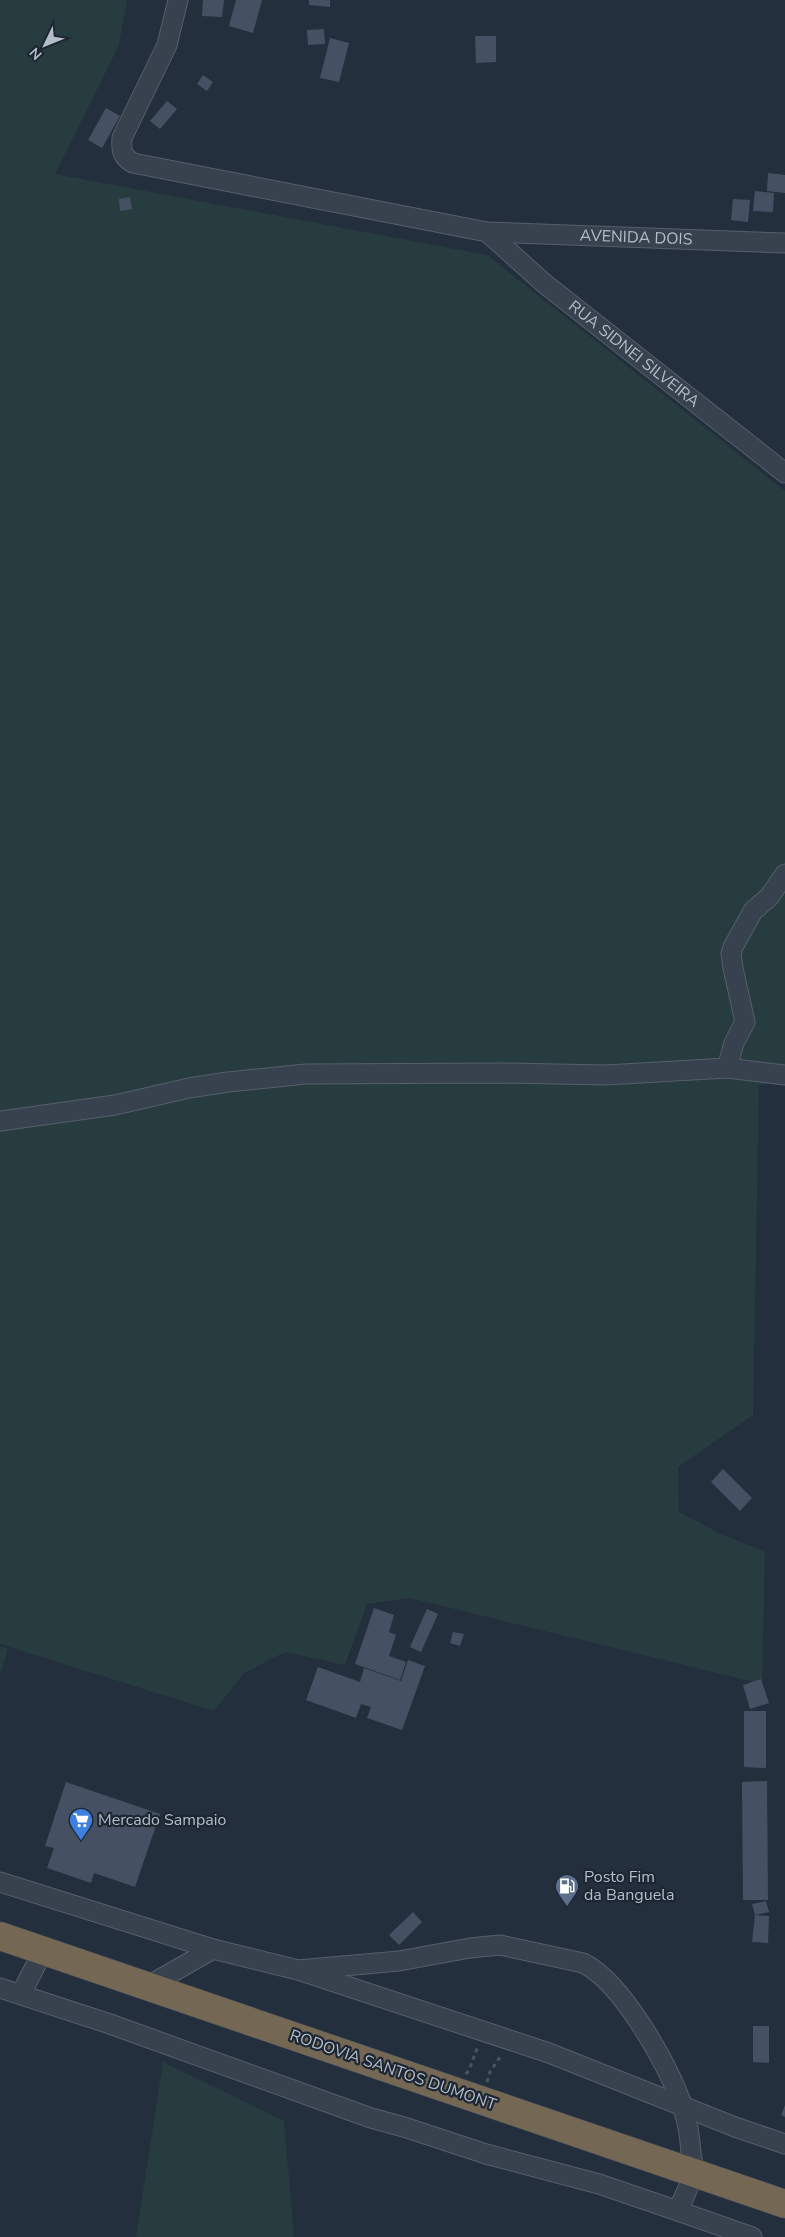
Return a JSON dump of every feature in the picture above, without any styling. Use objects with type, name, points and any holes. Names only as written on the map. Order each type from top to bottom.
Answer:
[{"type":"highway","name":"RODOVIA SANTOS DUMONT","points":[[0,1936],[785,2204]]},
{"type":"street","name":"AVENIDA DOIS","points":[[178,0],[167,45],[122,138],[121,152],[126,160],[133,163],[487,232],[785,243]]},
{"type":"street","name":"RUA SIDNEI SILVEIRA","points":[[487,232],[545,284],[785,473]]},
{"type":"street","points":[[727,1068],[734,1043],[745,1022],[733,968],[733,947],[753,911],[769,896],[785,874]]},
{"type":"street","points":[[0,1121],[115,1105],[189,1088],[228,1082],[306,1074],[502,1073],[606,1075],[727,1068],[785,1075]]},
{"type":"street","points":[[0,1882],[213,1949],[298,1970],[549,2053],[735,2127],[785,2144]]},
{"type":"street","points":[[298,1970],[398,1961],[500,1945],[583,1963],[595,1969],[613,1987],[640,2024],[661,2059],[683,2106],[688,2127],[693,2172],[678,2211]]},
{"type":"street","points":[[148,1986],[213,1949]]},
{"type":"street","points":[[21,1994],[43,1951]]},
{"type":"street","points":[[0,1988],[371,2118],[486,2154],[599,2184],[752,2237]]},
{"type":"path","points":[[449,2089],[470,2070],[480,2030]]},
{"type":"path","points":[[488,2102],[486,2085],[490,2072],[510,2041]]},
{"type":"green space","points":[[0,0],[127,0],[119,45],[55,174],[487,255],[785,491],[785,1083],[759,1085],[753,1415],[678,1467],[679,1512],[721,1534],[765,1552],[762,1684],[410,1598],[367,1604],[345,1665],[285,1652],[244,1673],[214,1711],[0,1644]]},
{"type":"green space","points":[[0,1646],[8,1649],[0,1676]]},
{"type":"green space","points":[[163,2062],[284,2121],[294,2237],[136,2237]]},
{"type":"building","points":[[203,0],[224,0],[222,17],[202,16]]},
{"type":"building","points":[[236,0],[262,0],[253,33],[229,26]]},
{"type":"building","points":[[309,0],[330,0],[330,7],[309,5]]},
{"type":"building","points":[[324,29],[325,44],[308,45],[307,30]]},
{"type":"building","points":[[475,36],[496,36],[496,62],[476,63]]},
{"type":"building","points":[[330,38],[349,43],[339,82],[320,78]]},
{"type":"building","points":[[203,75],[213,82],[207,91],[197,84]]},
{"type":"building","points":[[167,101],[177,109],[160,129],[150,121]]},
{"type":"building","points":[[106,108],[120,116],[102,148],[88,140]]},
{"type":"building","points":[[768,173],[785,175],[785,193],[767,191]]},
{"type":"building","points":[[755,191],[774,193],[773,212],[753,211]]},
{"type":"building","points":[[130,197],[132,209],[120,211],[119,199]]},
{"type":"building","points":[[733,199],[750,200],[748,222],[731,220]]},
{"type":"building","points":[[723,1469],[752,1498],[740,1511],[711,1482]]},
{"type":"building","points":[[374,1608],[394,1615],[389,1632],[396,1635],[389,1656],[406,1662],[400,1680],[355,1664]]},
{"type":"building","points":[[427,1609],[438,1614],[421,1652],[410,1647]]},
{"type":"building","points":[[453,1632],[464,1634],[460,1646],[450,1643]]},
{"type":"building","points":[[408,1660],[425,1666],[402,1730],[367,1718],[371,1707],[361,1704],[356,1718],[306,1700],[318,1667],[360,1682],[364,1668],[401,1681]]},
{"type":"building","points":[[761,1679],[769,1703],[750,1709],[743,1685]]},
{"type":"building","points":[[744,1711],[766,1711],[766,1768],[744,1767]]},
{"type":"building","points":[[767,1781],[768,1900],[743,1900],[742,1782]]},
{"type":"building","points":[[66,1782],[160,1814],[135,1887],[94,1873],[91,1883],[47,1868],[54,1848],[45,1846]]},
{"type":"building","points":[[766,1901],[769,1912],[755,1915],[752,1904]]},
{"type":"building","points":[[413,1912],[422,1922],[399,1945],[389,1935]]},
{"type":"building","points":[[755,1915],[769,1916],[768,1943],[752,1942]]},
{"type":"building","points":[[753,2026],[769,2026],[769,2063],[753,2062]]},
{"type":"building","points":[[785,2105],[785,2117],[781,2115]]},
{"type":"place","name":"Mercado Sampaio","points":[[81,1841]]},
{"type":"place","name":"Posto Fim da Banguela","points":[[567,1907]]}]
